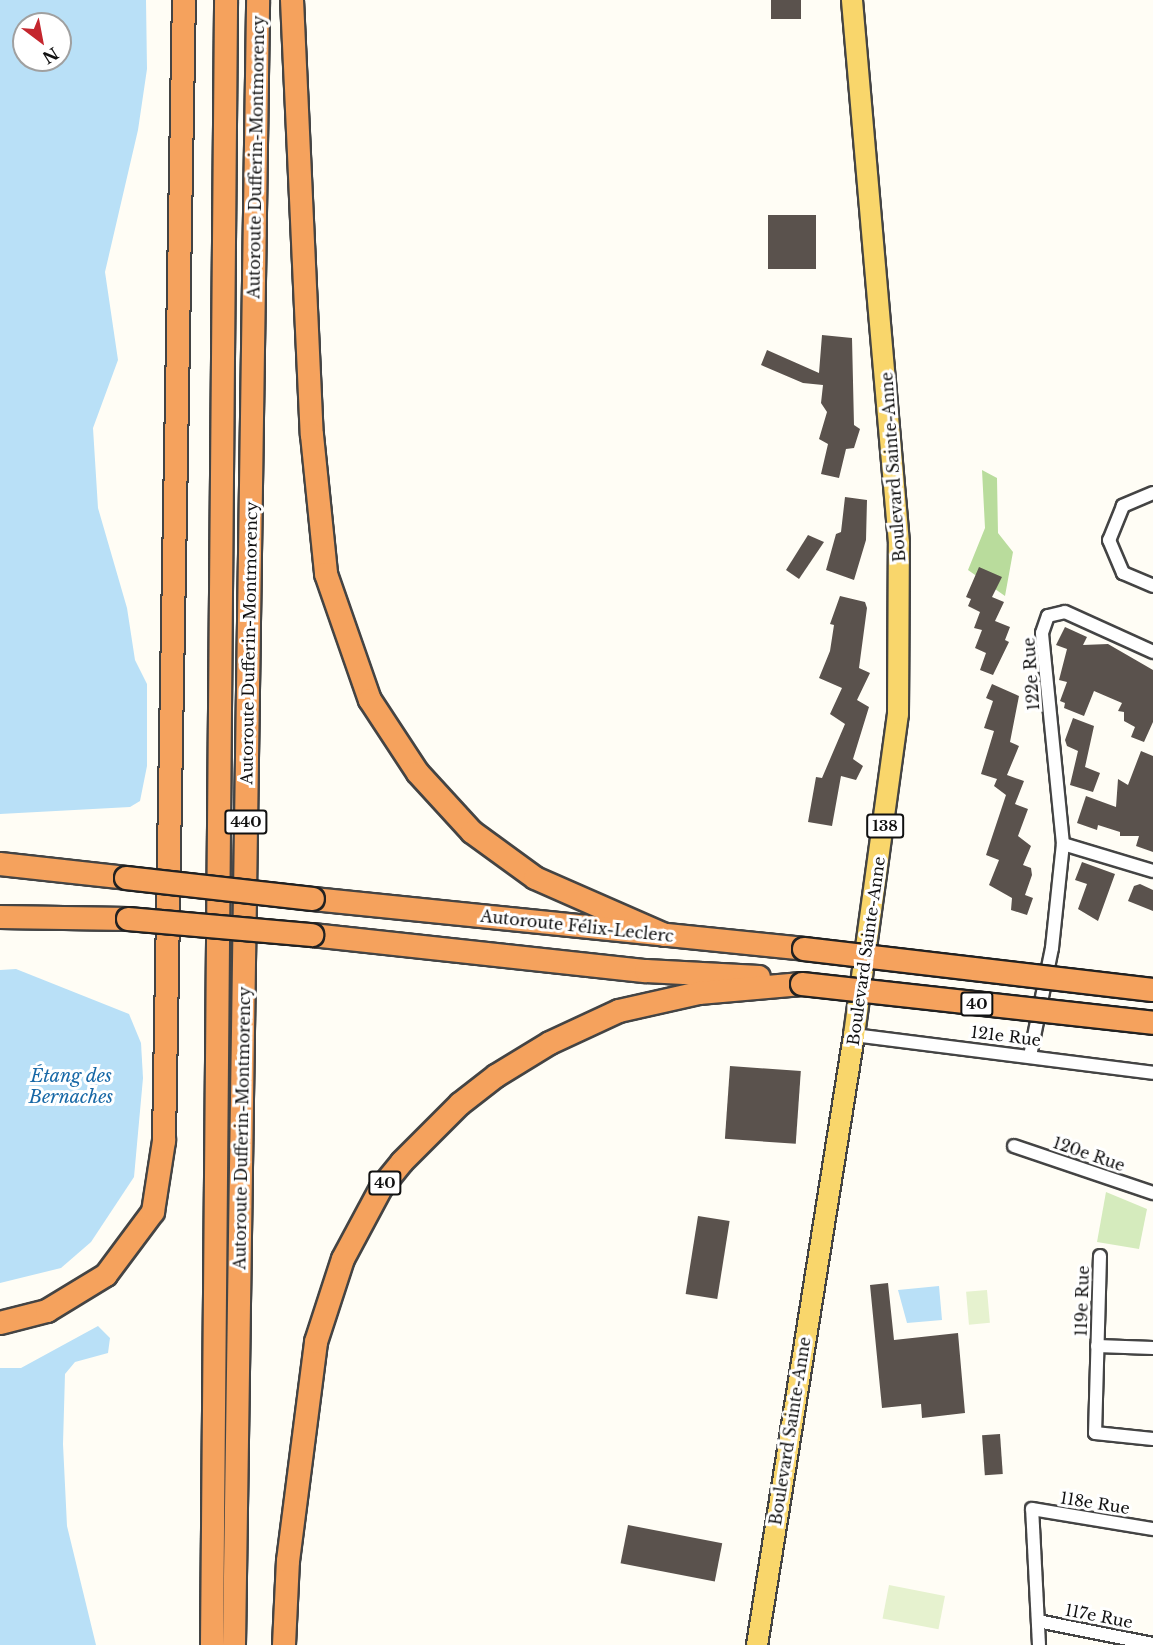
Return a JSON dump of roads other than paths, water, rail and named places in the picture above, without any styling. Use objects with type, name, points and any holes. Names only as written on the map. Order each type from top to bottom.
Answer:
[{"type":"highway","points":[[0,1323],[47,1311],[106,1275],[153,1212],[164,1141],[184,0]]},
{"type":"highway","name":"Autoroute Dufferin-Montmorency","points":[[212,1645],[226,0]]},
{"type":"highway","name":"Autoroute Dufferin-Montmorency","points":[[234,1645],[258,0]]},
{"type":"highway","points":[[292,0],[312,435],[326,574],[370,700],[418,773],[472,832],[535,878],[665,935]]},
{"type":"highway","name":"Autoroute Félix-Leclerc","points":[[0,864],[804,949],[1153,990]]},
{"type":"highway","points":[[0,917],[128,919],[312,935],[646,971],[744,975],[802,984]]},
{"type":"highway","name":"40","points":[[284,1645],[288,1561],[316,1342],[344,1259],[381,1188],[460,1104],[550,1043],[646,1003],[802,984],[1153,1023]]},
{"type":"main road","name":"Boulevard Sainte-Anne","points":[[757,1645],[854,1035],[893,770],[901,660],[899,543],[852,0]]},
{"type":"street","points":[[1153,493],[1123,506],[1109,540],[1123,573],[1153,586]]},
{"type":"street","name":"122e Rue","points":[[1030,1056],[1052,948],[1063,844],[1042,633],[1048,616],[1065,612],[1153,652]]},
{"type":"street","points":[[1063,844],[1153,871]]},
{"type":"street","name":"121e Rue","points":[[854,1035],[1153,1072]]},
{"type":"street","name":"120e Rue","points":[[1014,1146],[1153,1193]]},
{"type":"street","name":"119e Rue","points":[[1100,1256],[1095,1433],[1153,1439]]},
{"type":"street","name":"119e Rue","points":[[1097,1347],[1153,1348]]},
{"type":"street","name":"118e Rue","points":[[1038,1621],[1032,1509],[1153,1529]]},
{"type":"street","points":[[1038,1621],[1039,1645]]},
{"type":"street","name":"117e Rue","points":[[1038,1621],[1153,1644]]},
{"type":"water","points":[[0,0],[146,0],[147,69],[138,130],[105,272],[118,360],[93,428],[98,508],[127,608],[135,660],[147,684],[147,766],[140,801],[130,807],[0,814]]},
{"type":"water","name":"Étang des Bernaches","points":[[16,969],[129,1014],[141,1043],[143,1078],[134,1177],[91,1242],[61,1268],[0,1283],[0,970]]},
{"type":"water","points":[[939,1286],[942,1320],[907,1323],[898,1290]]},
{"type":"water","points":[[98,1326],[110,1338],[108,1353],[75,1362],[65,1374],[63,1444],[67,1526],[96,1645],[0,1645],[0,1368],[21,1368]]}]
